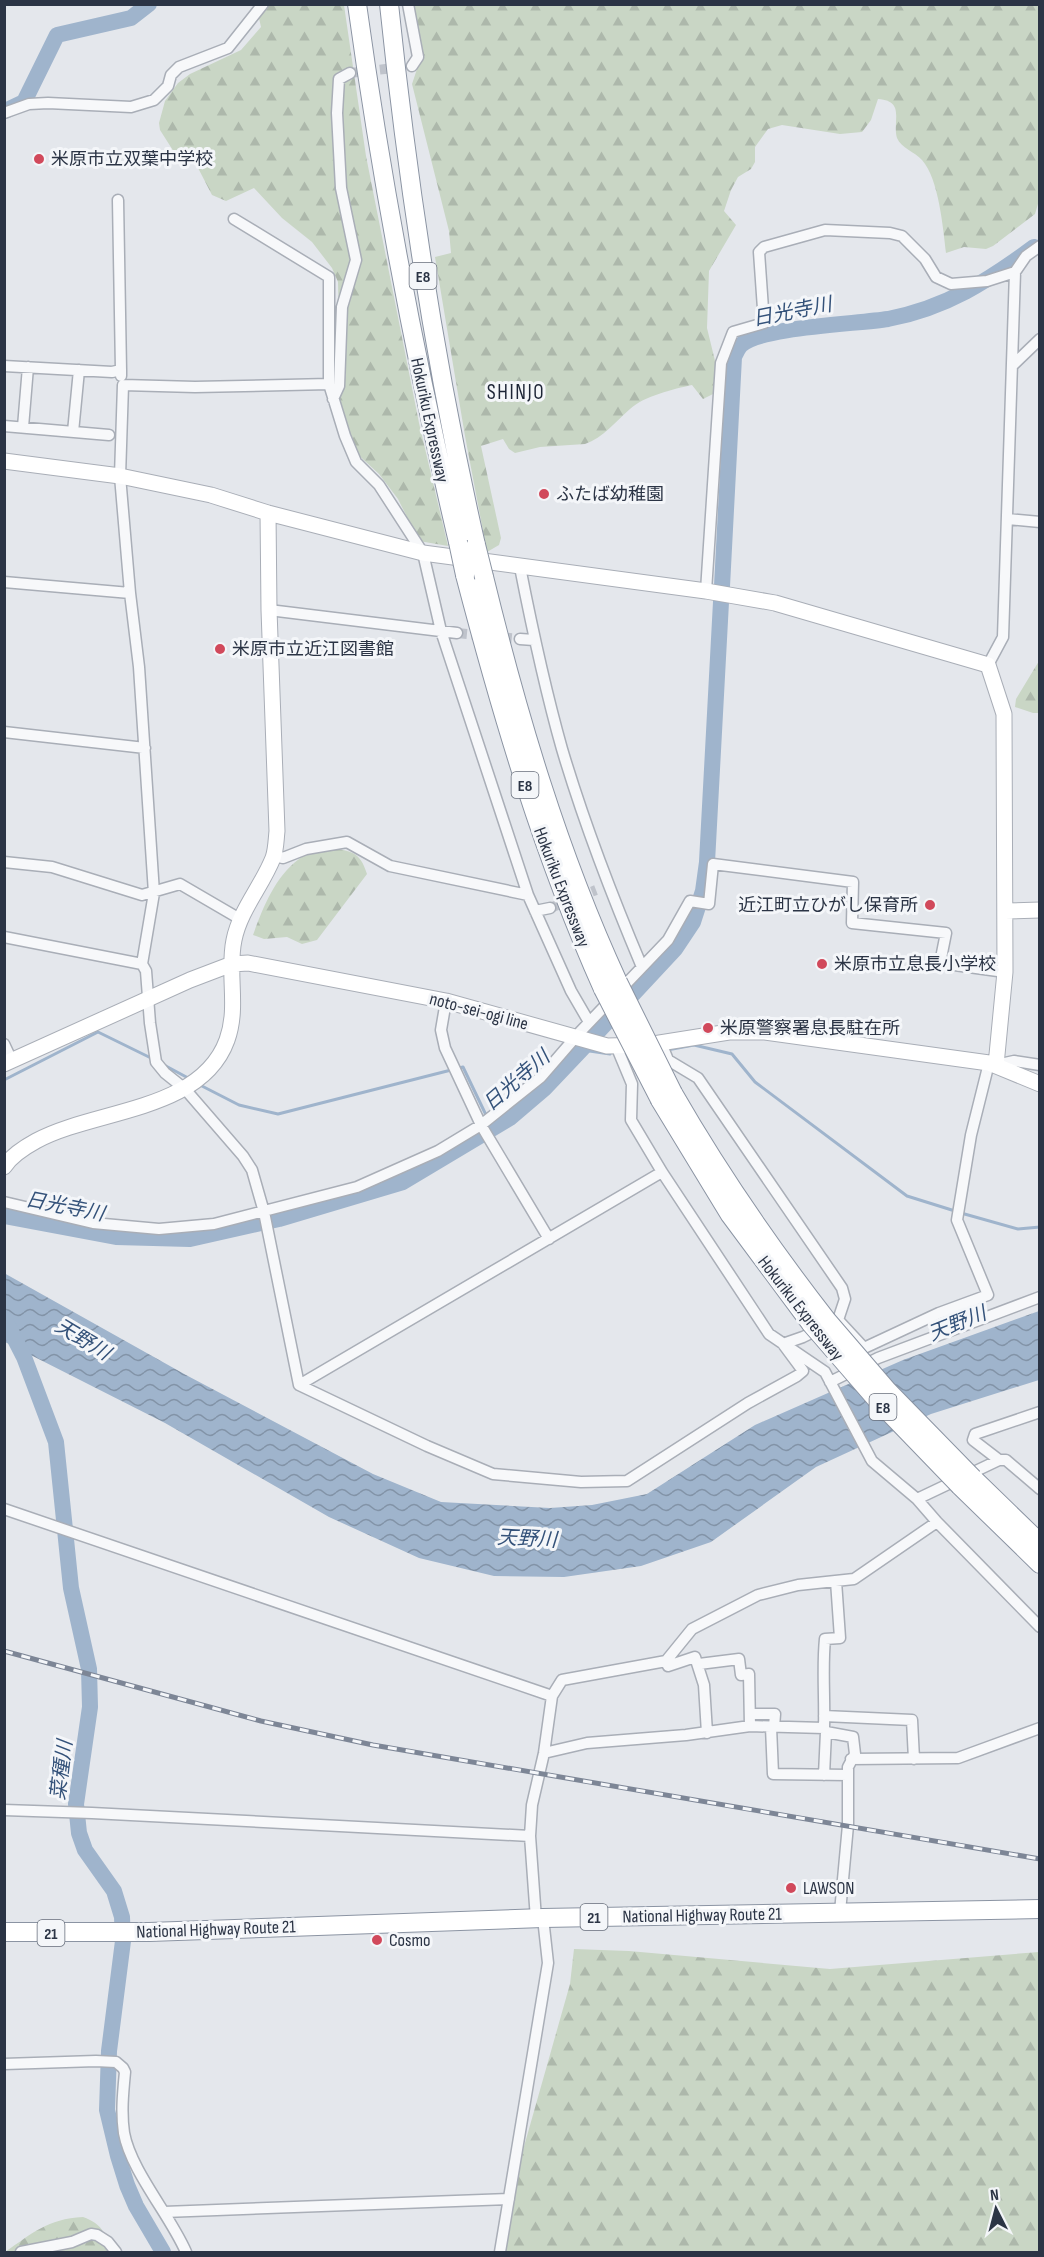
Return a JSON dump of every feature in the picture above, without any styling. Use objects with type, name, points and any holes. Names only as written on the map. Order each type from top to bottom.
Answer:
[{"type":"highway","name":"Hokuriku Expressway","points":[[357,4],[399,267],[426,405],[458,542],[475,576],[546,801],[610,985],[730,1215],[825,1321],[876,1399],[966,1482],[1040,1543]]},
{"type":"highway","name":"Hokuriku Expressway","points":[[389,4],[410,187],[425,289],[450,428],[476,545],[475,576]]},
{"type":"highway","name":"Hokuriku Expressway","points":[[966,1482],[1040,1564]]},
{"type":"highway","name":"National Highway Route 21","points":[[4,1932],[149,1932],[540,1919],[1040,1909]]},
{"type":"street","points":[[4,113],[29,104],[131,107],[154,100],[168,86],[171,75],[179,67],[228,48],[263,4]]},
{"type":"street","points":[[408,4],[418,57],[412,66]]},
{"type":"street","points":[[333,399],[339,386],[342,307],[356,260],[341,188],[337,113],[339,79],[350,73]]},
{"type":"street","points":[[118,200],[123,386],[120,476],[145,748],[154,893],[142,964],[146,970],[156,1062],[165,1073],[185,1089],[243,1156],[252,1170],[264,1214],[298,1385]]},
{"type":"street","points":[[234,219],[329,277],[329,384],[345,436],[356,462],[379,485],[423,554],[441,631],[528,895],[571,991],[589,1022]]},
{"type":"street","points":[[706,591],[721,363],[733,332],[764,323],[759,252],[764,247],[825,230],[890,233],[902,237],[925,260],[936,277],[951,284],[987,281],[1015,272]]},
{"type":"street","points":[[825,1321],[864,1348],[939,1313],[988,1295],[957,1220],[971,1135],[993,1064],[1005,972],[1004,714],[988,665],[1003,637],[1015,272],[1026,256],[1040,246]]},
{"type":"street","points":[[1013,365],[1040,339]]},
{"type":"street","points":[[4,366],[112,372],[121,370]]},
{"type":"street","points":[[23,427],[28,367]]},
{"type":"street","points":[[73,432],[79,370]]},
{"type":"street","points":[[123,386],[329,384]]},
{"type":"street","points":[[4,426],[109,435]]},
{"type":"street","points":[[4,461],[120,476],[211,495],[268,513],[423,554],[706,591],[775,603],[988,665]]},
{"type":"street","points":[[4,1167],[28,1145],[50,1134],[75,1124],[159,1100],[185,1089],[203,1075],[219,1057],[227,1040],[234,1002],[233,942],[240,919],[274,856],[278,831],[269,610],[268,513]]},
{"type":"street","points":[[1008,519],[1040,522]]},
{"type":"street","points":[[520,567],[534,640],[562,749],[608,885],[642,967]]},
{"type":"street","points":[[4,582],[130,593]]},
{"type":"street","points":[[269,610],[458,633]]},
{"type":"street","points":[[520,639],[534,640]]},
{"type":"street","points":[[4,732],[145,748]]},
{"type":"street","points":[[274,856],[283,858],[306,849],[347,842],[390,866],[528,895]]},
{"type":"street","points":[[4,862],[52,867],[142,895],[154,893],[166,886],[180,884],[240,919]]},
{"type":"street","points":[[4,1202],[93,1223],[159,1229],[214,1224],[264,1214],[357,1188],[438,1151],[481,1125],[541,1077],[578,1038],[589,1022],[668,940],[690,901],[709,904],[713,864],[853,882],[852,923],[946,933],[940,963],[1005,972]]},
{"type":"street","points":[[596,890],[608,885]]},
{"type":"street","points":[[535,911],[550,908]]},
{"type":"street","points":[[1005,910],[1040,910]]},
{"type":"street","points":[[4,937],[142,964]]},
{"type":"street","name":"noto-sei-ogi line","points":[[8,1062],[232,964],[248,963],[446,1001],[598,1044],[617,1047],[746,1031],[993,1064],[1040,1084]]},
{"type":"street","points":[[446,1001],[441,1030],[445,1048],[481,1125],[549,1239]]},
{"type":"street","points":[[661,1043],[668,1060],[699,1078],[842,1288],[845,1299],[825,1321],[803,1337],[783,1344]]},
{"type":"street","points":[[4,1044],[8,1062]]},
{"type":"street","points":[[617,1047],[632,1084],[631,1120],[662,1172],[769,1334],[825,1372],[872,1461],[917,1499],[1040,1627]]},
{"type":"street","points":[[993,1064],[1014,1061],[1040,1065]]},
{"type":"street","points":[[298,1385],[662,1172]]},
{"type":"street","points":[[830,1382],[878,1358],[1040,1297]]},
{"type":"street","points":[[298,1385],[427,1446],[493,1474],[581,1482],[627,1481],[748,1403],[803,1371],[783,1344]]},
{"type":"street","points":[[999,1460],[973,1440],[975,1434],[1040,1412]]},
{"type":"street","points":[[917,1499],[999,1460],[1006,1460],[1040,1489]]},
{"type":"street","points":[[4,1509],[552,1696]]},
{"type":"street","points":[[500,2253],[548,1963],[530,1836],[532,1804],[544,1753],[552,1696],[562,1680],[666,1661],[692,1629],[758,1595],[798,1585],[854,1579],[937,1522]]},
{"type":"street","points":[[824,1775],[825,1639],[840,1638],[836,1581]]},
{"type":"street","points":[[666,1661],[668,1666],[695,1657],[699,1664],[704,1685],[707,1733]]},
{"type":"street","points":[[699,1664],[739,1659],[741,1675],[749,1674],[750,1726]]},
{"type":"street","points":[[751,1714],[774,1714],[773,1774],[848,1775]]},
{"type":"street","points":[[824,1716],[912,1720],[914,1758]]},
{"type":"street","points":[[544,1753],[587,1743],[707,1733],[750,1726],[825,1730],[853,1737],[855,1754],[848,1767],[848,1825],[840,1912]]},
{"type":"street","points":[[851,1759],[958,1758],[1040,1728]]},
{"type":"street","points":[[4,1810],[530,1836]]},
{"type":"street","points":[[4,2064],[96,2061],[116,2062],[123,2068],[125,2072],[121,2110],[125,2135],[146,2182],[186,2253]]},
{"type":"street","points":[[164,2212],[509,2199]]},
{"type":"street","points":[[21,2253],[72,2242],[90,2234],[108,2241],[116,2253]]},
{"type":"green space","points":[[256,5],[344,5],[366,156],[419,423],[448,546],[419,541],[398,499],[379,474],[354,451],[337,404],[346,374],[346,358],[339,328],[338,282],[332,268],[312,242],[282,218],[254,188],[226,201],[212,195],[196,164],[181,163],[160,130],[159,123],[165,101],[178,83],[190,74],[241,50],[261,27]]},
{"type":"green space","points":[[412,5],[1039,5],[1040,197],[1035,214],[993,246],[986,249],[964,247],[946,253],[933,179],[922,160],[902,145],[897,138],[896,113],[892,104],[878,99],[871,120],[862,132],[840,134],[782,125],[768,129],[755,147],[755,162],[751,169],[738,177],[731,190],[724,211],[736,225],[709,271],[707,328],[717,369],[715,393],[703,399],[692,385],[651,397],[636,404],[603,433],[585,444],[540,447],[515,453],[509,449],[503,439],[481,446],[501,538],[499,545],[487,552],[435,257],[451,253],[449,231],[412,84],[421,57]]},
{"type":"green space","points":[[1039,661],[1039,713],[1033,713],[1015,707],[1016,699]]},
{"type":"green space","points":[[329,848],[358,856],[367,874],[317,940],[302,944],[287,937],[264,939],[253,935],[265,904],[283,875],[302,857]]},
{"type":"green space","points":[[574,1949],[629,1951],[830,1969],[1039,1952],[1039,2252],[496,2252],[570,1984]]},
{"type":"green space","points":[[83,2217],[95,2223],[102,2230],[107,2252],[5,2252],[32,2233],[50,2224]]},
{"type":"water","name":"天野川","points":[[4,1273],[186,1375],[373,1474],[441,1502],[550,1508],[592,1505],[647,1494],[755,1425],[903,1360],[1039,1311],[1039,1380],[931,1414],[816,1467],[711,1542],[641,1566],[564,1577],[494,1576],[419,1558],[329,1517],[165,1423],[5,1342]]},
{"type":"waterway","points":[[5,111],[24,102],[57,35],[131,18],[149,4]]},
{"type":"waterway","name":"日光寺川","points":[[722,586],[734,357],[741,345],[752,339],[788,330],[888,319],[929,308],[966,292],[1034,247]]},
{"type":"waterway","name":"日光寺川","points":[[4,1216],[116,1237],[190,1239],[279,1219],[403,1182],[510,1118],[544,1089],[675,949],[693,922],[703,891],[707,862],[721,602]]},
{"type":"waterway","points":[[4,1080],[98,1032],[153,1059]]},
{"type":"waterway","points":[[667,1050],[694,1045],[732,1054],[755,1082],[907,1196],[955,1211]]},
{"type":"waterway","points":[[569,1048],[610,1054]]},
{"type":"waterway","points":[[164,1065],[190,1079]]},
{"type":"waterway","points":[[198,1084],[239,1105],[278,1114],[463,1067],[486,1115],[488,1114]]},
{"type":"waterway","points":[[961,1213],[1018,1229],[1040,1227]]},
{"type":"waterway","name":"菜種川","points":[[4,1318],[24,1357],[56,1442],[71,1588],[89,1669],[90,1707],[76,1804],[79,1833],[85,1850],[114,1891],[122,1917],[123,1941],[109,2051],[107,2110],[127,2185],[136,2206],[163,2252]]},
{"type":"tunnel","points":[[350,73],[412,66]]},
{"type":"tunnel","points":[[457,633],[520,639]]},
{"type":"tunnel","points":[[550,908],[596,890]]},
{"type":"railway","points":[[4,1651],[261,1721],[373,1745],[1040,1859]]},
{"type":"place","name":"米原市立双葉中学校","points":[[39,159]]},
{"type":"place","name":"ふたば幼稚園","points":[[544,494]]},
{"type":"place","name":"米原市立近江図書館","points":[[220,649]]},
{"type":"place","name":"近江町立ひがし保育所","points":[[930,905]]},
{"type":"place","name":"米原市立息長小学校","points":[[822,964]]},
{"type":"place","name":"米原警察署息長駐在所","points":[[708,1028]]},
{"type":"place","name":"LAWSON","points":[[791,1888]]},
{"type":"place","name":"Cosmo","points":[[377,1940]]},
{"type":"district","name":"SHINJO","points":[[516,392]]}]
